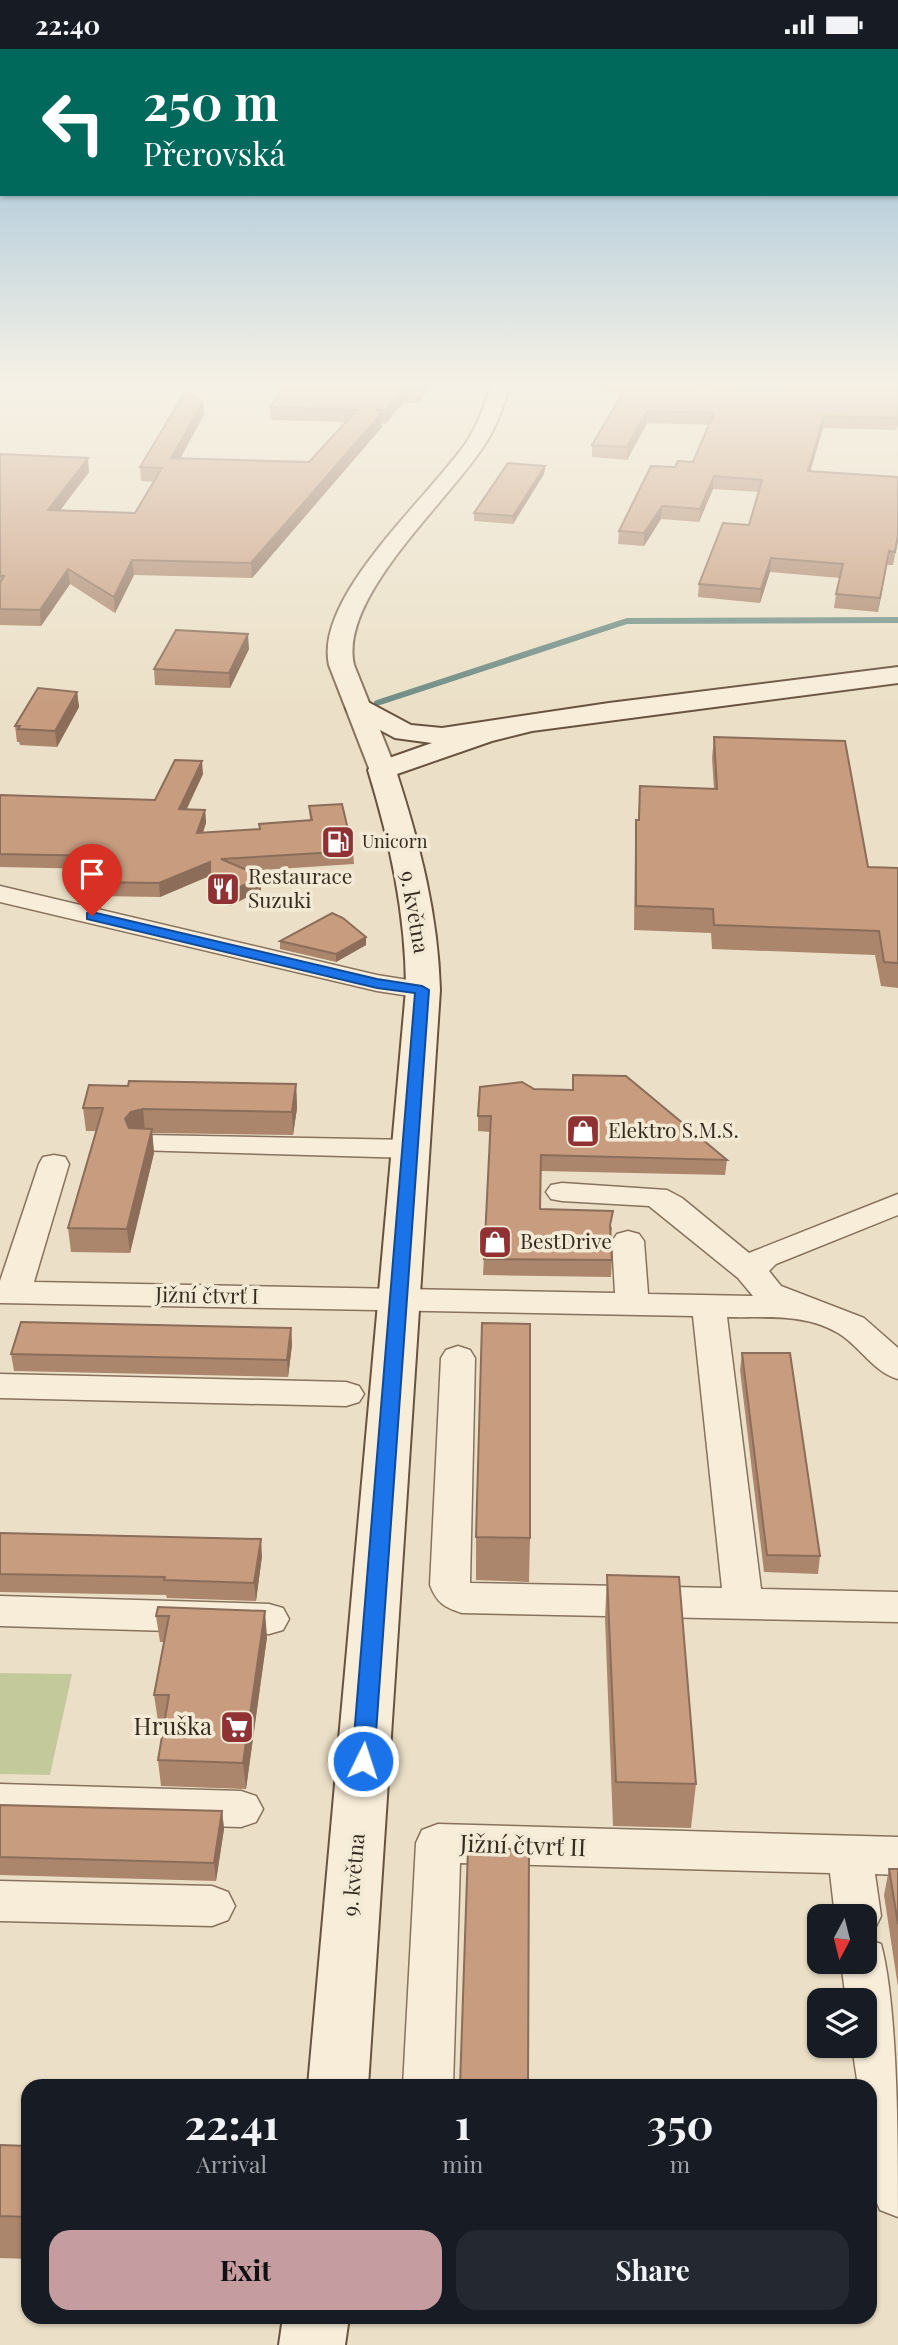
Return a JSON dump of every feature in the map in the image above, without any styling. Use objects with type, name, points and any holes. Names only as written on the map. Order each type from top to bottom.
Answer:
[{"type":"main road","name":"9. května","points":[[339,2079],[412,1149],[422,990],[417,916],[394,808],[338,647],[346,618],[380,561],[436,491]]},
{"type":"main road","points":[[359,708],[394,728],[431,736],[898,675]]},
{"type":"main road","points":[[382,770],[482,735],[534,722]]},
{"type":"main road","points":[[312,2345],[315,2324]]},
{"type":"street","points":[[0,894],[377,983],[422,990]]},
{"type":"street","points":[[145,1144],[412,1149]]},
{"type":"street","name":"Jižní čtvrť I","points":[[54,1164],[7,1292],[400,1300]]},
{"type":"street","points":[[562,1192],[656,1197],[671,1205],[750,1271],[762,1282],[768,1293],[812,1308],[852,1326],[898,1367]]},
{"type":"street","points":[[750,1271],[764,1257],[898,1204]]},
{"type":"street","points":[[628,1241],[632,1304]]},
{"type":"street","points":[[400,1300],[812,1308]]},
{"type":"street","points":[[709,1307],[743,1604]]},
{"type":"street","points":[[458,1358],[450,1584],[453,1593],[473,1600],[898,1607]]},
{"type":"street","points":[[0,1387],[346,1394]]},
{"type":"street","points":[[0,1611],[269,1619]]},
{"type":"street","points":[[0,1802],[241,1809]]},
{"type":"street","name":"Jižní čtvrť II","points":[[428,2079],[438,1843],[850,1857],[898,1856]]},
{"type":"street","points":[[850,1857],[856,1904]]},
{"type":"street","points":[[0,1901],[212,1906]]},
{"type":"street","points":[[866,1974],[898,2192]]},
{"type":"green space","points":[[0,1673],[72,1674],[50,1775],[0,1774]]},
{"type":"building","points":[[0,491],[63,491],[48,510],[135,513],[148,491],[314,491],[251,563],[132,560],[114,597],[68,569],[40,610],[0,609],[0,583],[4,576],[0,576]]},
{"type":"building","points":[[489,491],[529,491],[513,516],[474,513]]},
{"type":"building","points":[[639,491],[708,491],[700,509],[662,506],[644,533],[619,531]]},
{"type":"building","points":[[759,491],[898,491],[898,535],[895,552],[889,551],[880,598],[836,594],[843,564],[771,558],[761,589],[699,584],[723,523],[749,525]]},
{"type":"building","points":[[176,630],[248,634],[229,673],[154,669]]},
{"type":"building","points":[[38,688],[77,692],[55,731],[18,729],[20,726],[15,726]]},
{"type":"building","points":[[714,737],[845,741],[868,867],[898,868],[898,963],[884,962],[879,931],[714,925],[713,909],[636,906],[636,820],[639,820],[640,786],[717,789]]},
{"type":"building","points":[[175,760],[202,761],[179,809],[205,810],[197,833],[260,829],[259,824],[312,820],[309,806],[342,804],[353,851],[221,859],[261,876],[229,893],[210,884],[210,862],[159,883],[93,882],[101,856],[0,854],[0,795],[155,800]]},
{"type":"building","points":[[332,913],[343,918],[366,937],[336,954],[280,941]]},
{"type":"building","points":[[573,1075],[626,1076],[727,1160],[541,1155],[540,1209],[613,1211],[610,1225],[612,1260],[484,1259],[491,1116],[478,1116],[480,1087],[522,1082],[534,1089],[573,1090]]},
{"type":"building","points":[[129,1081],[296,1084],[292,1112],[143,1109],[131,1112],[125,1119],[129,1128],[152,1129],[127,1229],[68,1228],[103,1108],[83,1108],[89,1085],[128,1086]]},
{"type":"building","points":[[21,1322],[291,1328],[287,1360],[11,1354]]},
{"type":"building","points":[[482,1323],[530,1324],[530,1538],[476,1537]]},
{"type":"building","points":[[742,1353],[790,1353],[820,1556],[767,1555]]},
{"type":"building","points":[[0,1533],[261,1539],[254,1583],[164,1580],[165,1577],[0,1574]]},
{"type":"building","points":[[607,1575],[679,1577],[696,1784],[616,1782]]},
{"type":"building","points":[[158,1607],[265,1611],[243,1763],[158,1760],[169,1695],[154,1695],[169,1616],[156,1616]]},
{"type":"building","points":[[0,1805],[222,1811],[214,1863],[0,1857]]},
{"type":"building","points":[[468,1848],[529,1849],[528,2079],[460,2079]]},
{"type":"building","points":[[889,1869],[898,1869],[898,1924]]},
{"type":"building","points":[[0,2145],[21,2146],[21,2217],[0,2216]]},
{"type":"waterway","points":[[377,703],[627,621],[898,620]]},
{"type":"place","name":"Unicorn","points":[[338,842]]},
{"type":"place","name":"Restaurace Suzuki","points":[[223,889]]},
{"type":"place","name":"Elektro S.M.S.","points":[[583,1131]]},
{"type":"place","name":"BestDrive","points":[[495,1242]]},
{"type":"place","name":"Hruška","points":[[237,1727]]},
{"type":"route","points":[[92,916],[377,983],[422,990],[404,1258],[363,1761]]}]
